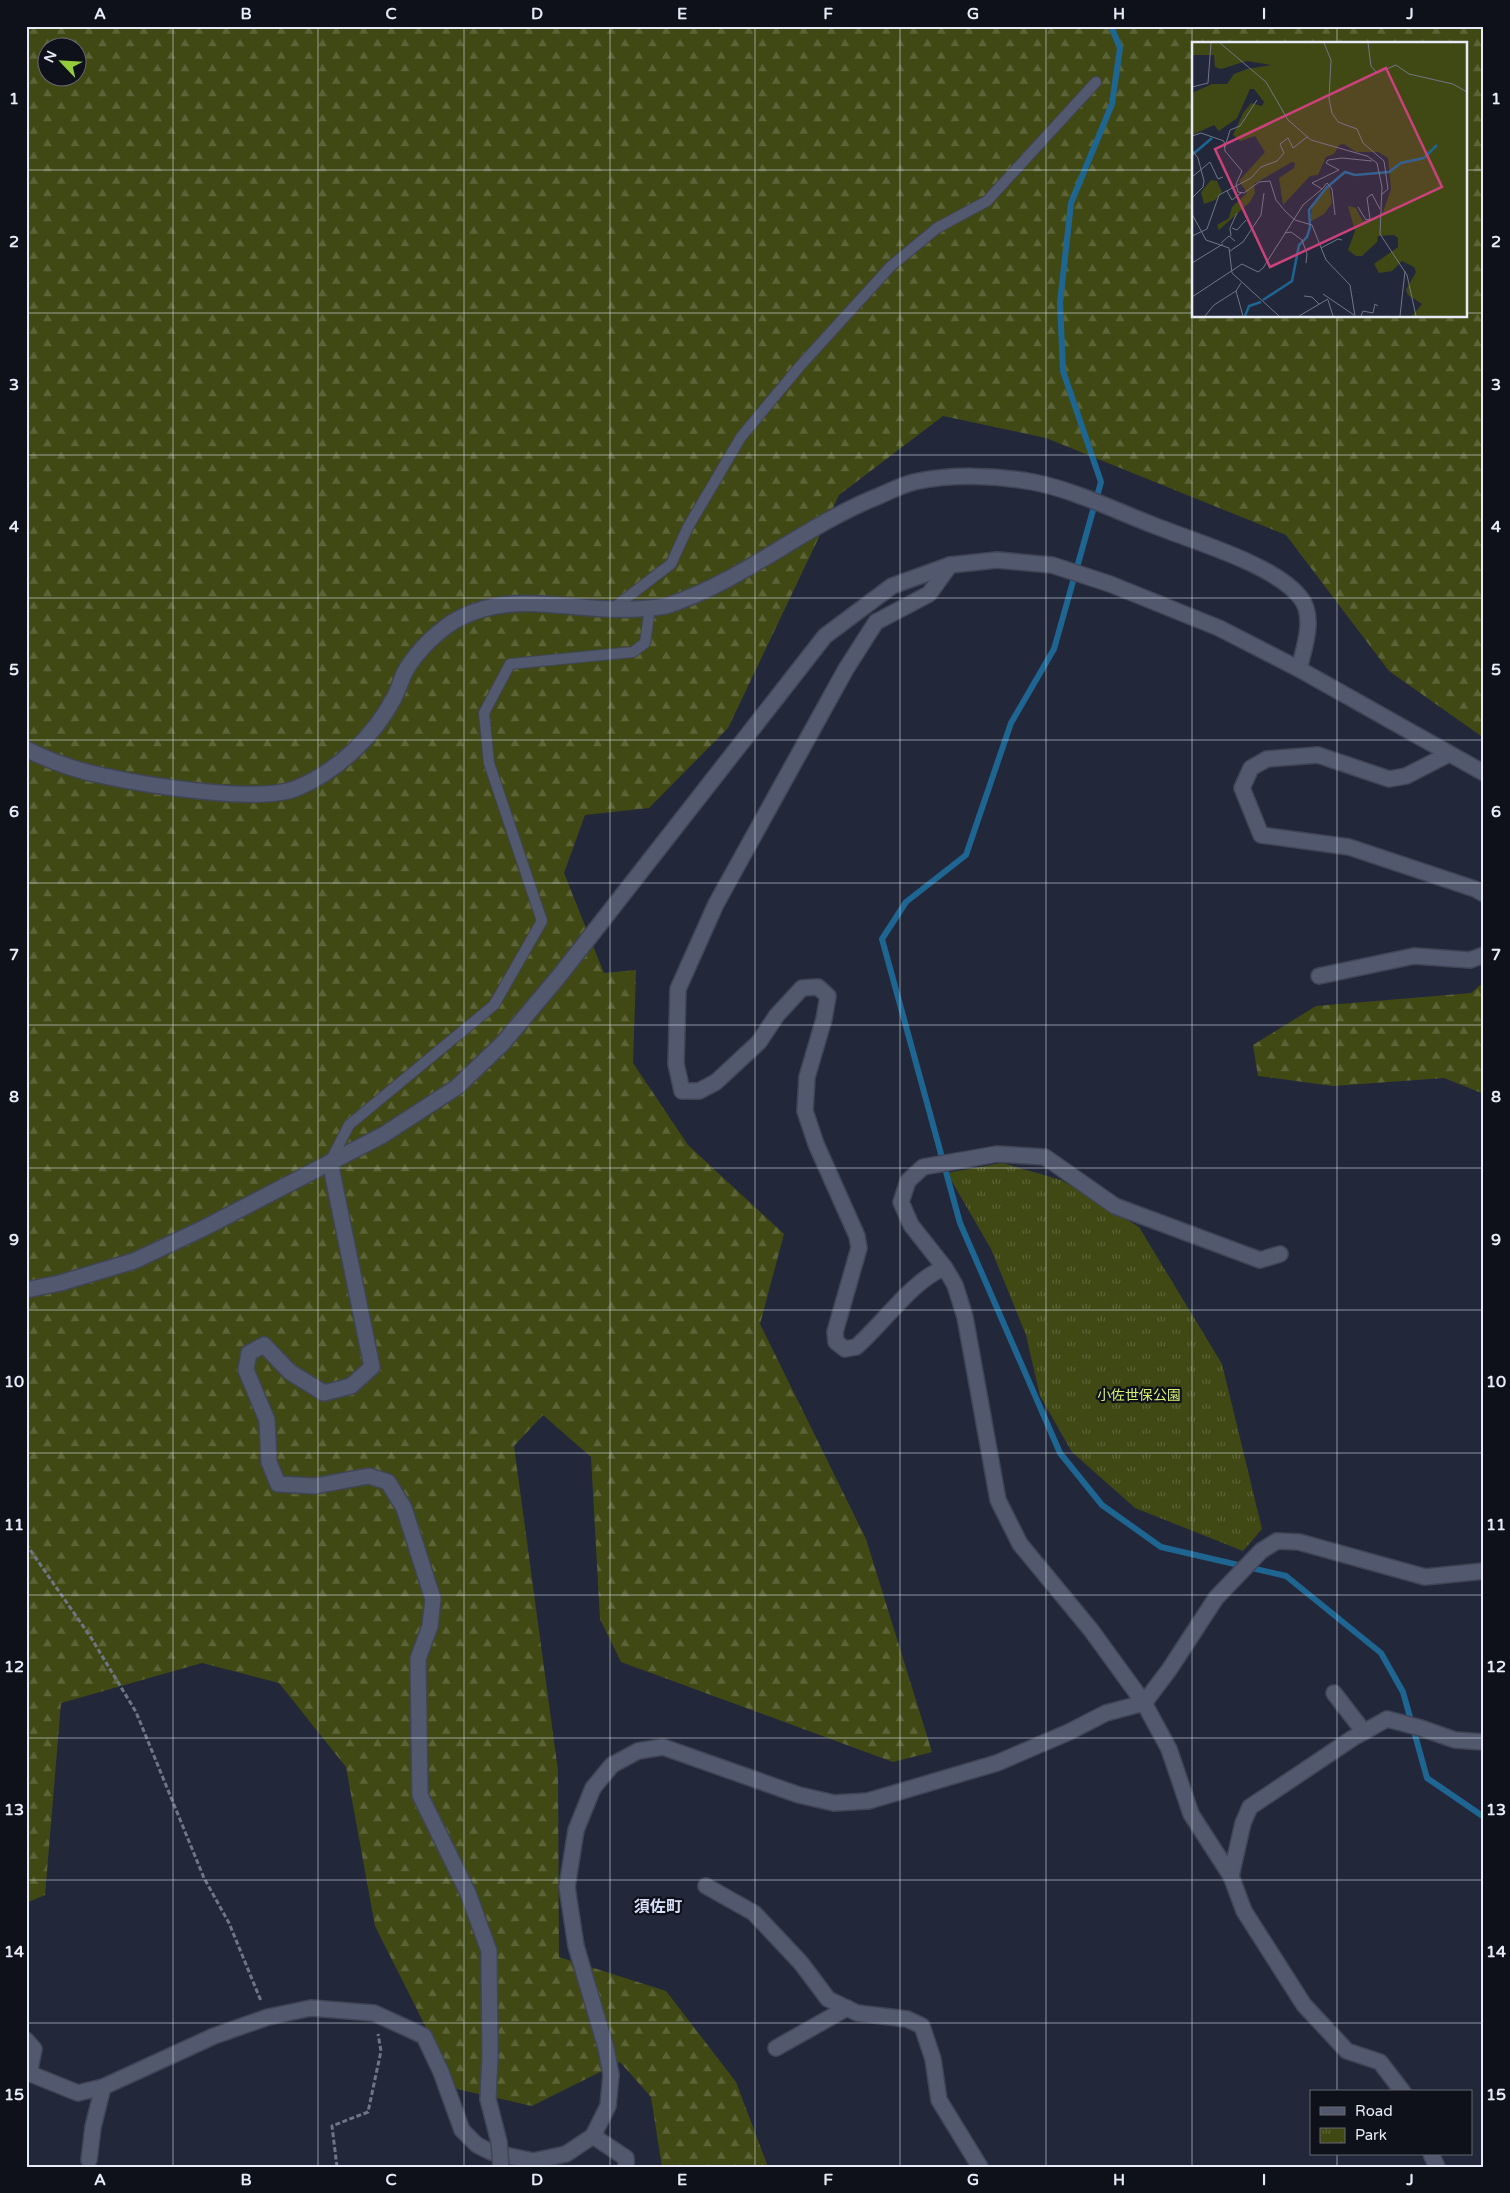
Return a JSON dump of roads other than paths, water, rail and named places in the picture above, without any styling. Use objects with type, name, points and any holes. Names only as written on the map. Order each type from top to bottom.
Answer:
[{"type":"street","points":[[26,749],[43,757],[102,776],[194,790],[251,794],[295,789],[358,748],[394,698],[407,668],[430,641],[456,619],[490,605],[559,604],[609,611],[663,607],[701,591],[747,567],[852,506],[912,483],[958,476],[1035,482],[1104,506],[1276,576],[1302,598],[1308,624],[1299,669]]},
{"type":"street","points":[[26,1290],[60,1283],[134,1261],[204,1228],[383,1135],[457,1087],[503,1043],[560,975],[825,636],[892,586],[950,565],[997,560],[1052,565],[1218,628],[1299,669],[1484,773]]},
{"type":"street","points":[[946,1268],[935,1271],[909,1293],[856,1347],[845,1349],[836,1342],[834,1332],[858,1248],[858,1242],[816,1144],[805,1111],[807,1077],[824,1019],[828,996],[818,987],[802,988],[777,1015],[759,1042],[716,1082],[699,1091],[682,1091],[676,1064],[676,1030],[678,989],[716,904],[846,669],[876,622],[929,594],[950,565]]},
{"type":"street","points":[[1449,754],[1406,776],[1389,779],[1318,756],[1267,759],[1251,768],[1242,788],[1261,835],[1349,847],[1421,870],[1484,894]]},
{"type":"street","points":[[1318,976],[1414,956],[1470,960],[1484,955]]},
{"type":"street","points":[[1280,1254],[1260,1260],[1115,1206],[1045,1157],[997,1154],[923,1167],[908,1181],[901,1202],[911,1225],[946,1268],[955,1285],[965,1316],[998,1500],[1020,1544],[1091,1630],[1144,1703],[1169,1749],[1191,1814],[1231,1876],[1244,1912],[1304,2005],[1346,2051],[1380,2062],[1401,2090]]},
{"type":"street","points":[[330,1162],[372,1367],[351,1386],[324,1393],[290,1372],[264,1345],[249,1353],[246,1370],[267,1420],[269,1462],[278,1484],[315,1486],[368,1476],[388,1482],[404,1508],[433,1599],[430,1626],[418,1659],[420,1795],[468,1893],[489,1951],[488,2099],[500,2142],[502,2167]]},
{"type":"street","points":[[26,2040],[34,2048],[28,2073],[78,2093],[103,2087],[214,2036],[268,2018],[311,2008],[374,2012],[424,2036],[442,2072],[462,2130],[476,2145],[491,2152],[533,2161],[566,2154],[593,2136],[608,2106],[611,2075],[606,2048],[576,1946],[567,1887],[576,1830],[593,1788],[612,1765],[638,1751],[663,1747],[799,1795],[834,1803],[868,1801],[997,1763],[1070,1732],[1106,1713],[1144,1703],[1169,1670],[1216,1598],[1257,1556],[1277,1541],[1299,1542],[1425,1577],[1484,1571]]},
{"type":"street","points":[[1334,1693],[1364,1732]]},
{"type":"street","points":[[1231,1876],[1243,1823],[1250,1806],[1387,1719],[1455,1740],[1484,1742]]},
{"type":"street","points":[[706,1886],[754,1913],[801,1963],[828,1999],[858,2013],[906,2019],[922,2026],[933,2059],[939,2100],[980,2167]]},
{"type":"street","points":[[776,2048],[847,2008]]},
{"type":"street","points":[[89,2163],[93,2127],[103,2087]]},
{"type":"street","points":[[593,2136],[626,2158],[626,2167]]},
{"type":"lane","points":[[609,611],[671,564],[688,527],[741,437],[800,366],[891,266],[937,228],[987,201],[1096,82]]},
{"type":"lane","points":[[330,1162],[349,1125],[494,1005],[542,921],[489,763],[484,713],[510,664],[633,652],[644,643],[650,608]]},
{"type":"waterway","points":[[1111,26],[1120,48],[1112,104],[1071,203],[1060,303],[1063,371],[1101,482],[1054,649],[1011,723],[966,855],[906,902],[882,939],[960,1223],[1060,1453],[1102,1505],[1161,1547],[1286,1576],[1381,1653],[1403,1692],[1427,1778],[1484,1817]]},
{"type":"district","name":"須佐町","points":[[658,1906]]},
{"type":"park label","name":"小佐世保公園","points":[[1139,1395]]}]
